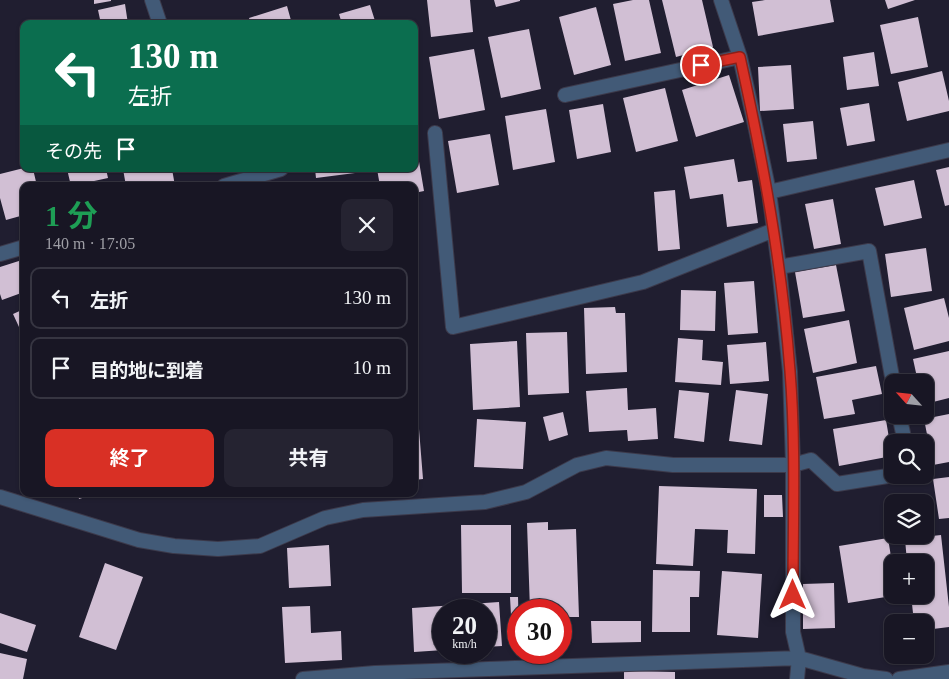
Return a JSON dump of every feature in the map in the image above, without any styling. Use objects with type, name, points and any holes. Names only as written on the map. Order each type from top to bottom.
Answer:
[{"type":"street","points":[[152,0],[159,20]]},
{"type":"street","points":[[721,0],[740,57],[768,192],[779,268],[790,372],[793,465],[793,632],[799,658],[798,679]]},
{"type":"street","points":[[565,96],[740,57]]},
{"type":"street","points":[[434,133],[453,327],[643,282],[774,230]]},
{"type":"street","points":[[768,192],[949,150]]},
{"type":"street","points":[[237,182],[271,172]]},
{"type":"street","points":[[0,254],[20,248]]},
{"type":"street","points":[[779,268],[869,251],[892,374]]},
{"type":"street","points":[[0,497],[139,540],[174,546],[218,549],[260,546],[325,518],[362,510],[485,502],[526,492],[576,465],[606,458],[672,465],[793,465],[811,460],[837,484],[884,477]]},
{"type":"street","points":[[302,679],[375,673],[799,658],[863,676],[886,679]]},
{"type":"street","points":[[899,679],[949,672]]},
{"type":"building","points":[[94,0],[111,0],[111,1],[94,4]]},
{"type":"building","points":[[427,0],[470,0],[473,32],[431,37]]},
{"type":"building","points":[[494,0],[520,0],[520,1],[496,7]]},
{"type":"building","points":[[633,0],[649,0],[661,53],[625,61],[613,4]]},
{"type":"building","points":[[662,0],[702,0],[713,47],[676,57]]},
{"type":"building","points":[[765,0],[830,0],[834,22],[758,36],[752,2]]},
{"type":"building","points":[[885,0],[915,0],[888,9]]},
{"type":"building","points":[[125,4],[127,20],[100,20],[98,10]]},
{"type":"building","points":[[370,5],[375,20],[341,20],[339,14]]},
{"type":"building","points":[[287,6],[291,20],[250,20],[249,18]]},
{"type":"building","points":[[596,7],[611,65],[574,75],[559,17]]},
{"type":"building","points":[[918,17],[928,67],[891,74],[880,25]]},
{"type":"building","points":[[529,29],[541,89],[501,98],[488,37]]},
{"type":"building","points":[[474,49],[485,110],[439,119],[429,57]]},
{"type":"building","points":[[874,52],[879,86],[847,90],[843,57]]},
{"type":"building","points":[[791,65],[794,109],[760,111],[758,67]]},
{"type":"building","points":[[942,71],[949,101],[949,111],[907,121],[898,82]]},
{"type":"building","points":[[729,75],[744,122],[696,137],[682,90]]},
{"type":"building","points":[[665,88],[678,141],[636,152],[623,98]]},
{"type":"building","points":[[869,103],[875,141],[847,146],[840,108]]},
{"type":"building","points":[[603,104],[611,152],[577,159],[569,110]]},
{"type":"building","points":[[546,109],[555,162],[513,170],[505,116]]},
{"type":"building","points":[[813,121],[817,159],[787,162],[783,124]]},
{"type":"building","points":[[490,134],[499,185],[457,193],[448,141]]},
{"type":"building","points":[[418,156],[424,191],[418,192],[418,182],[379,182],[378,172],[418,172]]},
{"type":"building","points":[[734,159],[738,182],[752,180],[758,223],[727,227],[723,194],[690,199],[684,167]]},
{"type":"building","points":[[949,167],[949,205],[945,206],[936,170]]},
{"type":"building","points":[[20,169],[20,172],[34,172],[36,182],[20,182],[20,216],[6,220],[0,198],[0,174]]},
{"type":"building","points":[[68,172],[107,172],[108,178],[90,182],[70,182]]},
{"type":"building","points":[[124,172],[173,172],[174,182],[125,182]]},
{"type":"building","points":[[315,172],[355,173],[316,178]]},
{"type":"building","points":[[914,180],[922,218],[884,226],[875,188]]},
{"type":"building","points":[[675,190],[680,249],[658,251],[654,192]]},
{"type":"building","points":[[833,199],[841,244],[814,249],[805,204]]},
{"type":"building","points":[[926,248],[932,291],[891,297],[885,254]]},
{"type":"building","points":[[20,261],[20,293],[2,300],[0,294],[0,267]]},
{"type":"building","points":[[836,265],[845,311],[803,318],[795,272]]},
{"type":"building","points":[[754,281],[758,333],[728,335],[724,283]]},
{"type":"building","points":[[681,290],[716,291],[715,331],[680,330]]},
{"type":"building","points":[[944,298],[949,318],[949,341],[914,350],[904,308]]},
{"type":"building","points":[[615,307],[616,313],[625,313],[627,372],[586,374],[584,308]]},
{"type":"building","points":[[20,311],[20,327],[19,327],[13,314]]},
{"type":"building","points":[[849,320],[857,363],[813,373],[804,329]]},
{"type":"building","points":[[567,332],[569,393],[528,395],[526,333]]},
{"type":"building","points":[[678,338],[703,340],[702,360],[723,362],[721,385],[675,382]]},
{"type":"building","points":[[517,341],[520,407],[473,410],[470,344]]},
{"type":"building","points":[[766,342],[769,381],[730,384],[727,345]]},
{"type":"building","points":[[949,351],[949,398],[934,402],[934,374],[916,374],[913,359]]},
{"type":"building","points":[[876,366],[882,394],[852,400],[855,414],[824,419],[816,377]]},
{"type":"building","points":[[627,388],[628,410],[656,408],[658,439],[628,441],[627,430],[589,432],[586,391]]},
{"type":"building","points":[[679,390],[709,393],[704,442],[674,438]]},
{"type":"building","points":[[736,390],[768,394],[762,445],[729,441]]},
{"type":"building","points":[[563,412],[568,435],[549,441],[543,417]]},
{"type":"building","points":[[949,414],[949,462],[934,465],[934,434],[927,434],[925,424],[934,424],[934,417]]},
{"type":"building","points":[[477,419],[526,422],[523,469],[474,467]]},
{"type":"building","points":[[884,420],[888,434],[884,434],[884,458],[839,466],[833,429]]},
{"type":"building","points":[[418,429],[423,479],[418,480]]},
{"type":"building","points":[[949,477],[949,518],[939,519],[934,479]]},
{"type":"building","points":[[659,486],[757,489],[755,554],[727,553],[728,530],[695,529],[693,566],[656,564]]},
{"type":"building","points":[[764,495],[782,495],[783,517],[764,517]]},
{"type":"building","points":[[548,522],[548,530],[576,529],[579,617],[572,617],[572,599],[530,599],[527,523]]},
{"type":"building","points":[[461,525],[511,525],[511,593],[462,593]]},
{"type":"building","points":[[941,535],[949,607],[949,627],[934,629],[934,614],[913,614],[912,604],[934,604],[934,554],[906,554],[905,544],[934,544],[934,536]]},
{"type":"building","points":[[884,539],[884,544],[889,544],[891,554],[884,554],[884,597],[848,603],[839,546]]},
{"type":"building","points":[[329,545],[331,586],[289,588],[287,548]]},
{"type":"building","points":[[105,563],[143,577],[116,650],[79,637]]},
{"type":"building","points":[[653,570],[700,571],[699,597],[690,597],[690,632],[652,632]]},
{"type":"building","points":[[722,571],[762,574],[758,638],[717,635]]},
{"type":"building","points":[[834,583],[835,628],[803,629],[803,584]]},
{"type":"building","points":[[510,597],[518,597],[518,599],[510,599]]},
{"type":"building","points":[[497,602],[499,602],[502,646],[497,646]]},
{"type":"building","points":[[310,606],[311,633],[341,631],[342,660],[285,663],[282,607]]},
{"type":"building","points":[[432,607],[432,651],[414,652],[412,608]]},
{"type":"building","points":[[0,613],[36,625],[27,652],[0,643]]},
{"type":"building","points":[[591,621],[641,621],[641,642],[592,643]]},
{"type":"building","points":[[0,653],[27,659],[23,679],[0,679]]},
{"type":"building","points":[[624,671],[675,672],[675,679],[624,679]]},
{"type":"route","points":[[701,65],[740,57],[768,192],[779,268],[790,372],[793,465],[793,595]]}]
